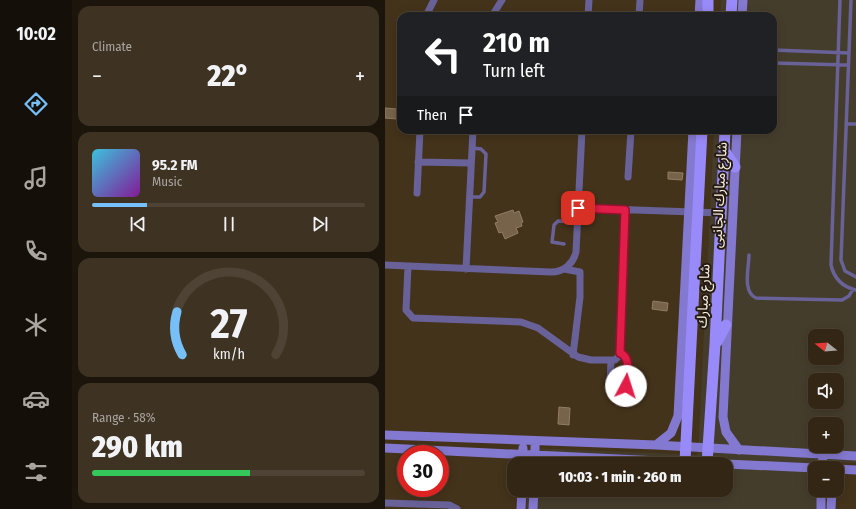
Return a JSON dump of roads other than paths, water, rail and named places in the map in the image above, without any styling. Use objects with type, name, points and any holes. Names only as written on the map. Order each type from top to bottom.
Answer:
[{"type":"main road","points":[[699,12],[700,0]]},
{"type":"main road","points":[[707,12],[708,0]]},
{"type":"main road","points":[[731,12],[732,0]]},
{"type":"main road","points":[[742,12],[743,0]]},
{"type":"main road","name":"شارع مبارك الجانبى","points":[[656,445],[671,433],[678,416],[694,212],[693,134]]},
{"type":"main road","name":"شارع مبارك","points":[[685,457],[694,212],[702,134]]},
{"type":"main road","name":"شارع مبارك","points":[[707,457],[715,344],[725,134]]},
{"type":"main road","name":"شارع مبارك الجانبى","points":[[737,134],[726,325],[723,417],[726,432],[739,450]]},
{"type":"main road","points":[[724,150],[735,166]]},
{"type":"main road","points":[[715,344],[726,325]]},
{"type":"main road","points":[[385,435],[535,442],[656,445],[856,456]]},
{"type":"main road","points":[[523,441],[523,454]]},
{"type":"main road","points":[[535,442],[535,457]]},
{"type":"main road","points":[[385,448],[523,454],[530,457]]},
{"type":"main road","points":[[823,455],[823,461]]},
{"type":"main road","points":[[833,455],[833,461]]},
{"type":"main road","points":[[733,464],[808,468]]},
{"type":"main road","points":[[844,469],[856,470]]},
{"type":"main road","points":[[521,509],[522,497]]},
{"type":"main road","points":[[533,509],[534,497]]},
{"type":"main road","points":[[821,497],[821,509]]},
{"type":"main road","points":[[831,509],[832,497]]},
{"type":"street","points":[[428,12],[434,0]]},
{"type":"street","points":[[494,12],[502,0]]},
{"type":"street","points":[[588,12],[589,0]]},
{"type":"street","points":[[639,12],[640,0]]},
{"type":"street","points":[[417,193],[420,134]]},
{"type":"street","points":[[466,269],[473,134]]},
{"type":"street","points":[[385,265],[551,272],[563,269],[570,264],[575,256],[582,134]]},
{"type":"street","points":[[628,177],[631,134]]},
{"type":"street","points":[[418,162],[471,163]]},
{"type":"street","points":[[578,208],[721,213]]},
{"type":"street","points":[[408,266],[406,310],[413,318],[521,322],[538,328],[573,355],[587,360],[618,359],[620,353],[625,210]]},
{"type":"street","points":[[563,269],[580,272],[581,297],[573,355]]},
{"type":"street","points":[[611,360],[611,386],[615,390],[620,391],[627,384],[628,361],[626,356],[620,353]]},
{"type":"street","points":[[385,503],[449,505],[457,509]]},
{"type":"lane","points":[[749,255],[747,288],[751,295],[756,298],[841,300],[849,296],[855,289],[845,286],[837,279],[831,265],[839,0]]},
{"type":"lane","points":[[851,0],[841,260],[845,270],[856,277]]},
{"type":"lane","points":[[851,9],[856,10]]},
{"type":"lane","points":[[850,22],[856,22]]},
{"type":"lane","points":[[777,50],[849,53]]},
{"type":"lane","points":[[777,63],[848,65]]},
{"type":"lane","points":[[846,124],[856,124]]},
{"type":"lane","points":[[469,197],[480,197],[484,192],[486,154],[481,149],[472,148]]},
{"type":"lane","points":[[564,244],[552,242],[554,225],[558,221],[577,222]]}]
